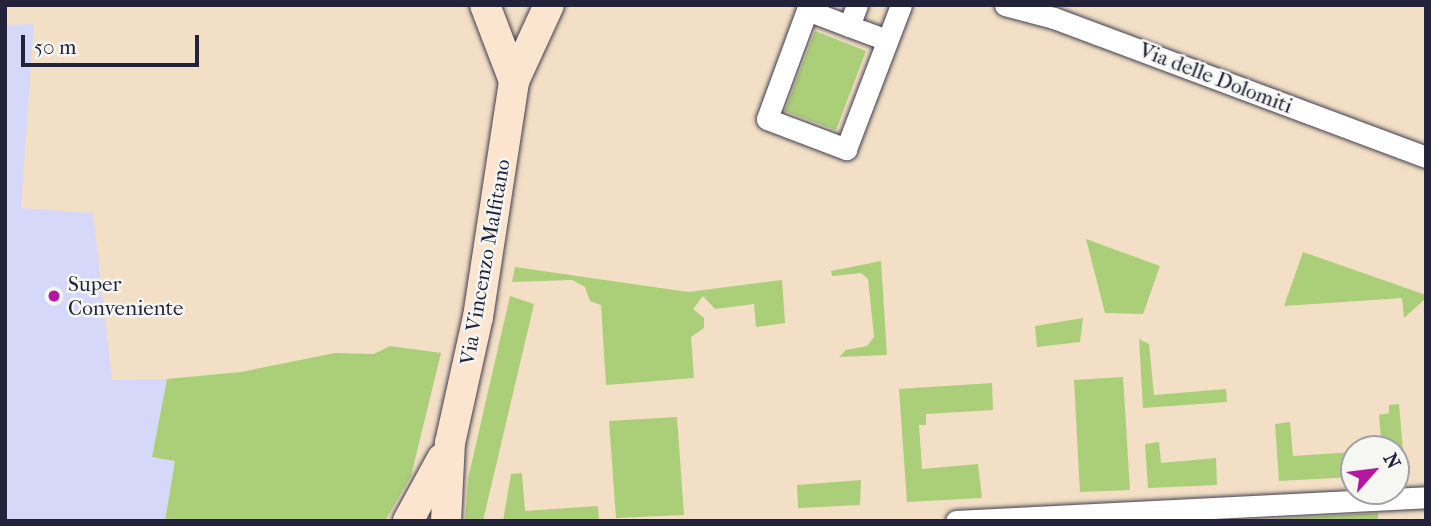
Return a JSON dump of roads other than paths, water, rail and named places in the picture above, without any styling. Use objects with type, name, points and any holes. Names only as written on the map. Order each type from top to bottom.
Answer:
[{"type":"main road","points":[[485,5],[514,81]]},
{"type":"main road","points":[[514,81],[549,5]]},
{"type":"main road","name":"Via Vincenzo Malfitano","points":[[450,443],[478,317],[514,81]]},
{"type":"main road","points":[[408,521],[450,443]]},
{"type":"main road","points":[[446,521],[450,443]]},
{"type":"street","points":[[849,26],[857,5]]},
{"type":"street","points":[[887,40],[807,10],[767,119],[846,149],[901,5]]},
{"type":"street","name":"Via delle Dolomiti","points":[[1005,5],[1054,18],[1426,157]]},
{"type":"street","points":[[956,521],[1187,514],[1426,497]]},
{"type":"place","name":"Super Conveniente","points":[[54,296]]}]
